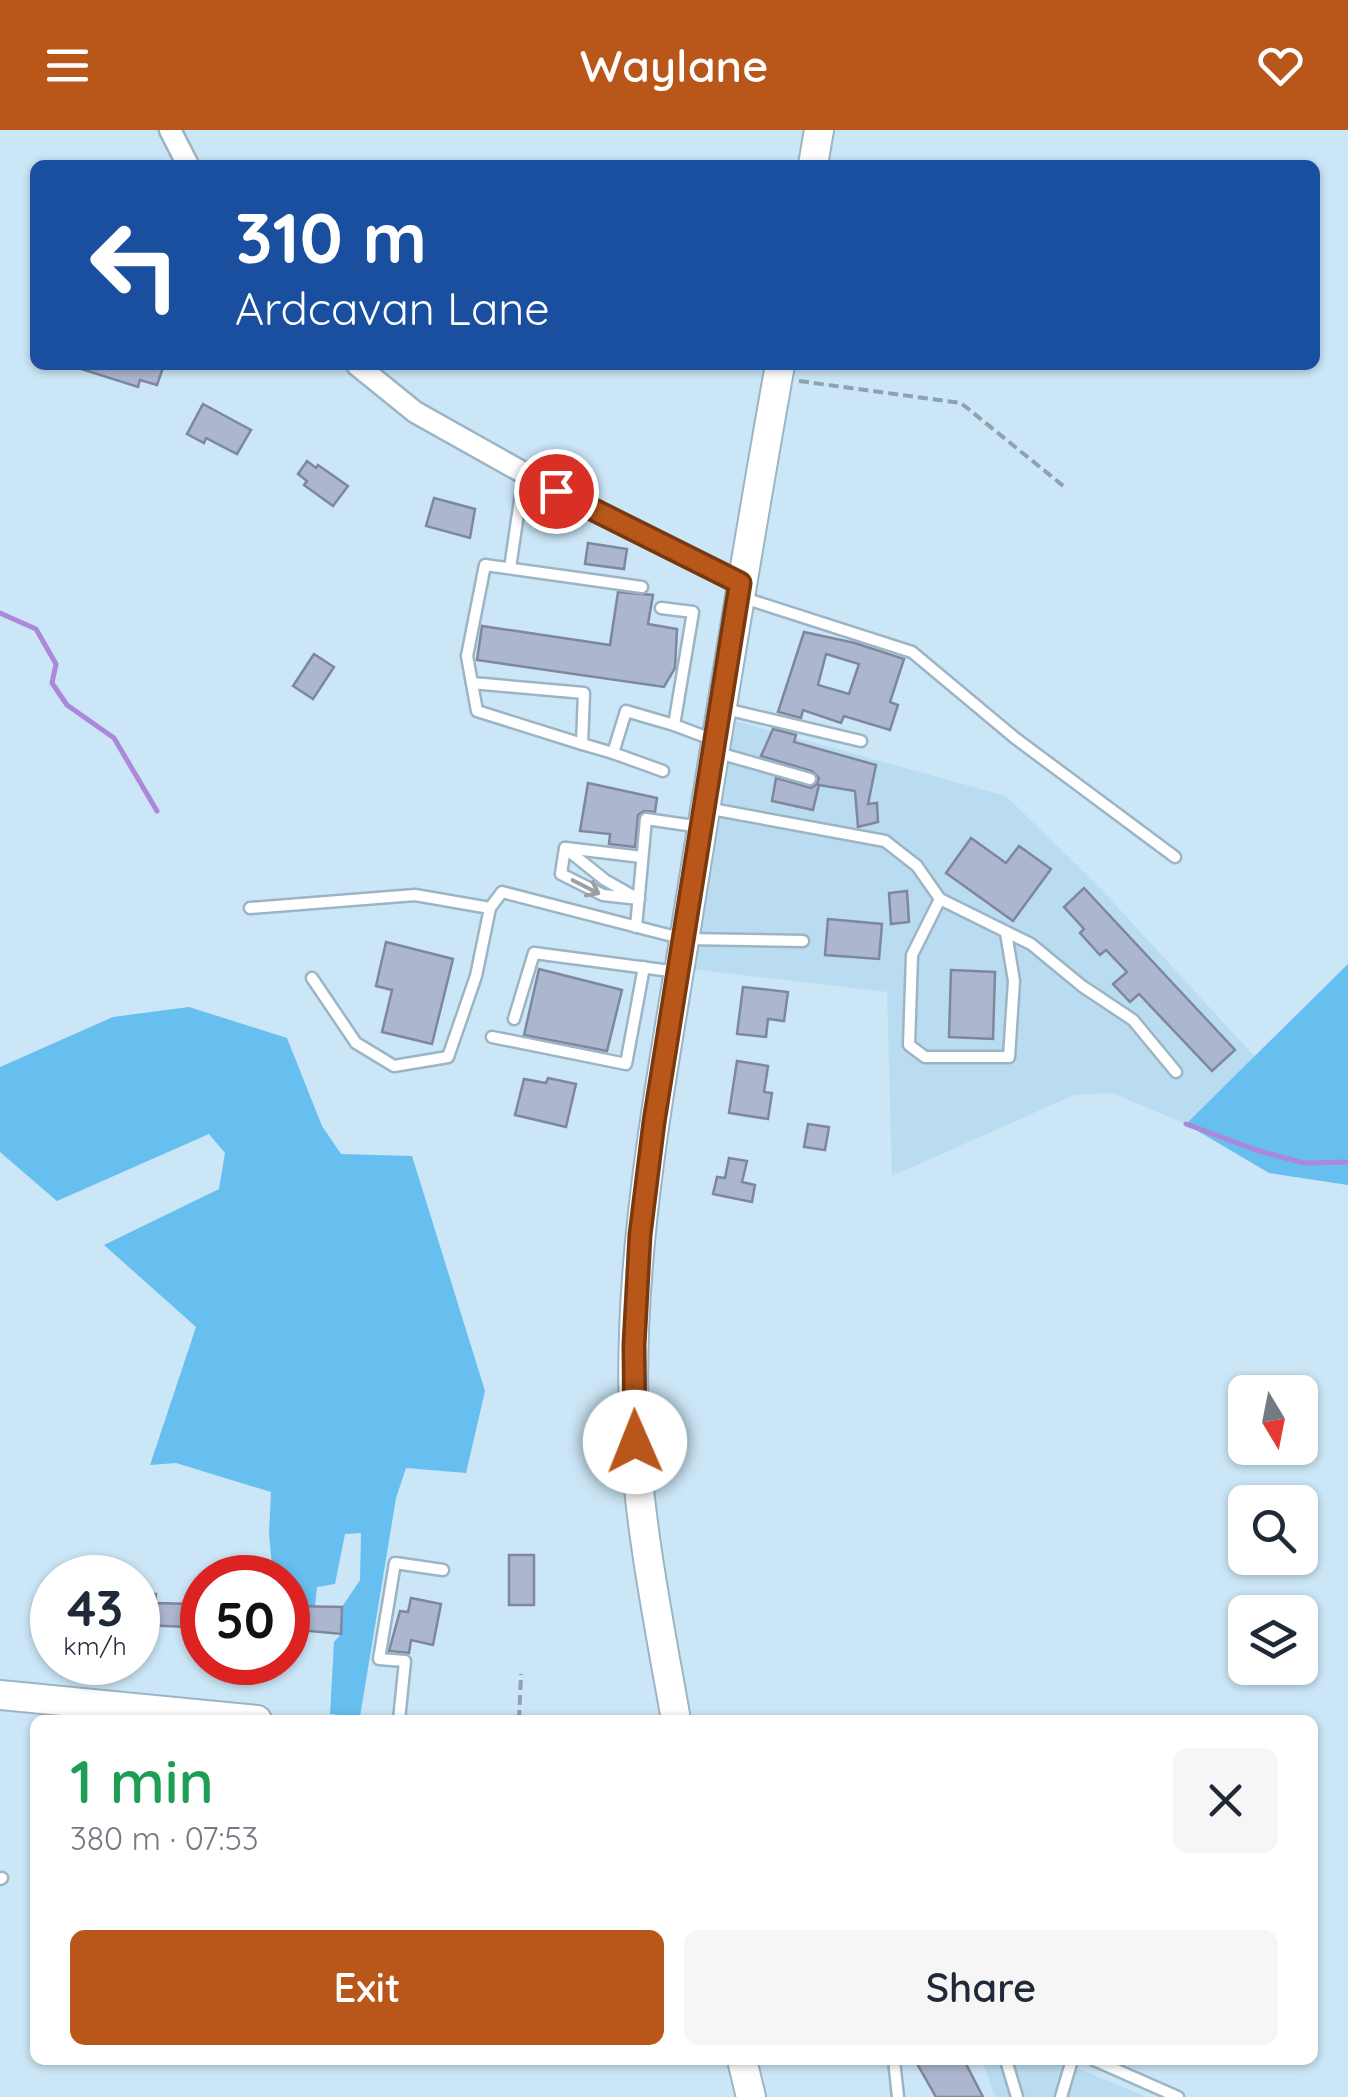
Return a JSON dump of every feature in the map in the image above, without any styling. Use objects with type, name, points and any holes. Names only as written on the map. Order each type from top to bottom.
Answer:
[{"type":"main road","points":[[814,160],[819,130]]},
{"type":"main road","points":[[675,1715],[639,1483],[634,1345],[636,1262],[720,708],[778,372]]},
{"type":"main road","points":[[0,1695],[206,1715]]},
{"type":"main road","points":[[743,2065],[751,2097]]},
{"type":"street","points":[[170,130],[185,160]]},
{"type":"street","points":[[363,370],[415,412],[739,589]]},
{"type":"lane","points":[[510,568],[524,473]]},
{"type":"lane","points":[[642,587],[485,565],[467,656],[477,711],[663,771]]},
{"type":"lane","points":[[739,589],[912,652],[1015,738],[1175,857]]},
{"type":"lane","points":[[661,608],[693,612],[674,725]]},
{"type":"lane","points":[[472,682],[584,693],[582,744]]},
{"type":"lane","points":[[720,708],[860,741]]},
{"type":"lane","points":[[612,753],[626,710],[810,779]]},
{"type":"lane","points":[[636,927],[646,819],[703,817],[885,841],[917,866],[940,899],[1030,944],[1133,1020],[1176,1072]]},
{"type":"lane","points":[[565,848],[642,857]]},
{"type":"lane","points":[[565,848],[604,880],[639,899]]},
{"type":"lane","points":[[565,848],[561,874],[602,896],[639,899]]},
{"type":"lane","points":[[312,978],[356,1043],[394,1066],[448,1057],[476,976],[490,908],[502,892],[684,939],[803,941]]},
{"type":"lane","points":[[250,908],[415,895],[490,908]]},
{"type":"lane","points":[[940,899],[912,956],[909,1045],[925,1057],[1009,1057],[1014,981],[1006,933]]},
{"type":"lane","points":[[514,1019],[534,952],[678,972]]},
{"type":"lane","points":[[492,1037],[626,1064],[644,967]]},
{"type":"lane","points":[[400,1715],[405,1661],[379,1659],[395,1563],[444,1570]]},
{"type":"lane","points":[[895,2065],[898,2097]]},
{"type":"lane","points":[[1007,2065],[1017,2097]]},
{"type":"lane","points":[[1060,2097],[1070,2065]]},
{"type":"lane","points":[[1105,2065],[1178,2097]]},
{"type":"path","points":[[778,372],[961,403],[1067,490]]},
{"type":"path","points":[[519,1715],[521,1674]]},
{"type":"shaded area","points":[[732,720],[1006,796],[1102,890],[1255,1057],[1186,1124],[1112,1093],[1074,1095],[892,1176],[887,992],[691,969]]},
{"type":"shaded area","points":[[1348,964],[1348,1185],[1269,1173],[1186,1124]]},
{"type":"shaded area","points":[[189,1007],[287,1038],[322,1126],[341,1154],[412,1156],[485,1391],[466,1473],[406,1468],[396,1498],[360,1715],[330,1714],[334,1642],[341,1634],[342,1607],[360,1580],[361,1533],[345,1534],[335,1584],[317,1587],[315,1606],[310,1606],[310,1555],[271,1555],[271,1492],[176,1463],[150,1465],[196,1327],[104,1245],[219,1189],[225,1153],[209,1134],[57,1201],[0,1152],[0,1067],[113,1017]]},
{"type":"shaded area","points":[[984,2065],[1069,2065],[1147,2097],[995,2097]]},
{"type":"building","points":[[84,370],[162,370],[157,385],[140,380],[138,387]]},
{"type":"building","points":[[203,404],[251,430],[237,454],[206,438],[204,443],[187,434]]},
{"type":"building","points":[[307,461],[348,486],[333,506],[304,485],[307,481],[298,474]]},
{"type":"building","points":[[434,498],[475,509],[470,538],[426,526]]},
{"type":"building","points":[[588,543],[627,549],[624,569],[585,564]]},
{"type":"building","points":[[618,592],[653,595],[648,624],[677,629],[675,668],[664,687],[477,660],[482,626],[610,645]]},
{"type":"building","points":[[804,632],[904,659],[890,702],[898,705],[890,730],[844,716],[841,723],[803,710],[801,718],[778,712]],"holes":[[[826,654],[859,664],[849,694],[818,685]]]},
{"type":"building","points":[[314,654],[334,667],[313,699],[293,686]]},
{"type":"building","points":[[773,729],[796,735],[794,742],[876,765],[868,804],[877,803],[878,822],[858,827],[855,791],[819,785],[813,810],[772,801],[776,778],[811,788],[819,778],[812,771],[761,756]]},
{"type":"building","points":[[588,783],[657,798],[655,812],[638,815],[635,847],[609,844],[610,834],[580,831]]},
{"type":"building","points":[[971,838],[1006,863],[1019,846],[1051,869],[1013,921],[946,873]]},
{"type":"building","points":[[1084,888],[1235,1050],[1212,1071],[1139,994],[1130,1002],[1113,984],[1127,972],[1106,950],[1100,955],[1064,907]]},
{"type":"building","points":[[907,891],[909,922],[891,924],[889,893]]},
{"type":"building","points":[[828,919],[882,924],[879,959],[825,955]]},
{"type":"building","points":[[386,942],[453,959],[432,1044],[382,1032],[392,990],[376,986]]},
{"type":"building","points":[[539,969],[622,990],[607,1051],[524,1035]]},
{"type":"building","points":[[951,970],[995,972],[993,1039],[949,1037]]},
{"type":"building","points":[[743,987],[788,992],[784,1021],[768,1019],[766,1037],[737,1034]]},
{"type":"building","points":[[737,1061],[768,1066],[764,1092],[772,1093],[768,1119],[729,1113]]},
{"type":"building","points":[[548,1078],[576,1084],[566,1127],[515,1115],[524,1079],[546,1083]]},
{"type":"building","points":[[808,1124],[829,1127],[825,1150],[804,1147]]},
{"type":"building","points":[[729,1158],[747,1161],[742,1182],[755,1185],[752,1202],[713,1194],[717,1177],[725,1178]]},
{"type":"building","points":[[509,1555],[534,1555],[534,1605],[509,1605]]},
{"type":"building","points":[[411,1598],[441,1604],[433,1645],[411,1640],[409,1653],[389,1651],[400,1611],[408,1612]]},
{"type":"building","points":[[160,1603],[180,1604],[180,1627],[160,1626]]},
{"type":"building","points":[[310,1606],[342,1607],[341,1634],[310,1631]]},
{"type":"building","points":[[918,2065],[967,2065],[983,2097],[936,2097]]},
{"type":"waterway","points":[[0,613],[36,629],[56,664],[52,683],[67,705],[114,738],[157,811]]},
{"type":"waterway","points":[[1186,1124],[1304,1163],[1348,1162]]},
{"type":"route","points":[[556,491],[740,583],[654,1122],[636,1262],[635,1442]]}]
